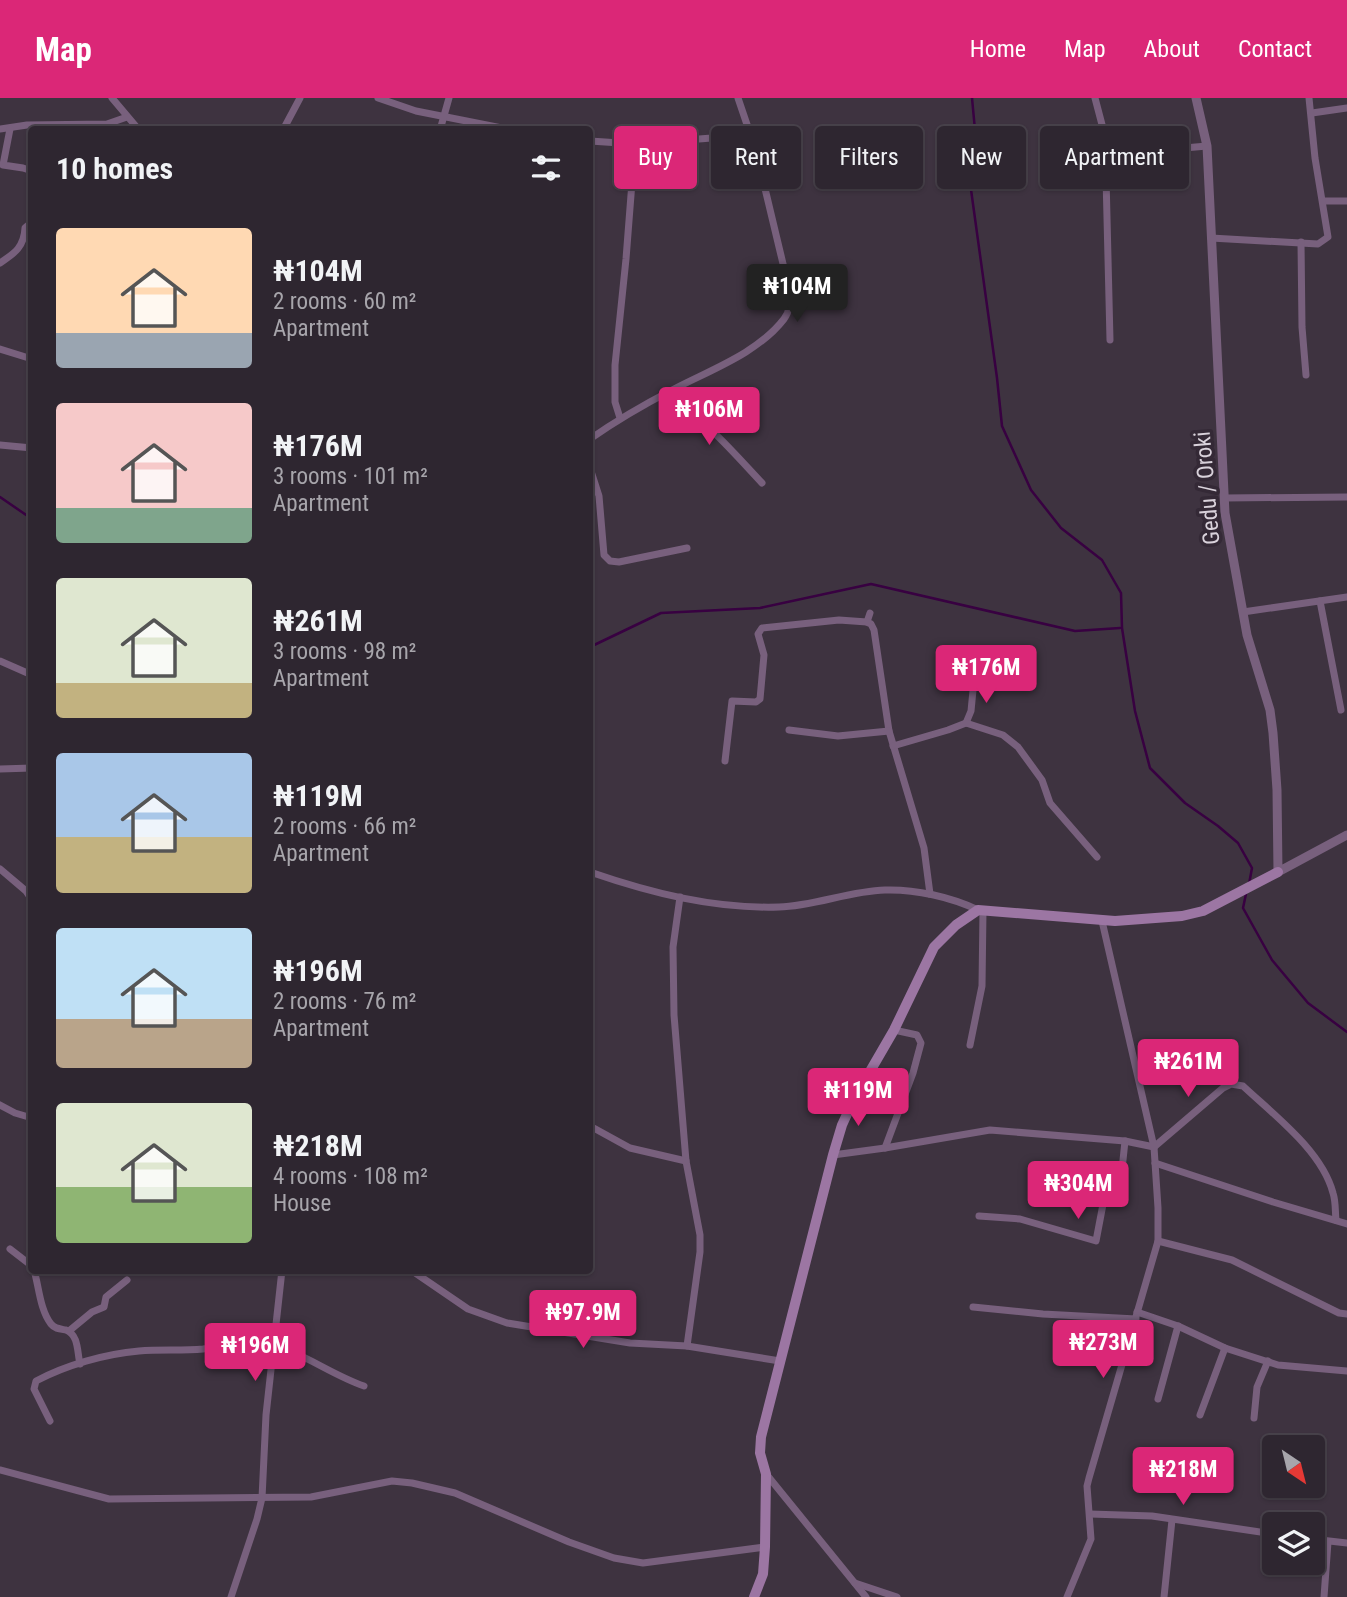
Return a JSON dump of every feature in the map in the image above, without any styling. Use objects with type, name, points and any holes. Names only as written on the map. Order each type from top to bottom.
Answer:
[{"type":"main road","points":[[754,1597],[763,1574],[765,1547],[766,1474],[760,1453],[761,1437],[833,1155],[842,1125],[854,1099],[894,1030],[934,947],[956,925],[981,911],[1102,921],[1182,916],[1220,903],[1278,872]]},
{"type":"street","points":[[112,98],[135,126]]},
{"type":"street","points":[[285,126],[300,98]]},
{"type":"street","points":[[378,98],[416,111],[494,126]]},
{"type":"street","points":[[441,126],[449,98]]},
{"type":"street","points":[[738,98],[747,126]]},
{"type":"street","points":[[1095,98],[1102,126]]},
{"type":"street","name":"Gedu / Oroki","points":[[1196,98],[1207,146],[1214,333],[1227,525],[1247,635],[1273,733],[1278,790],[1278,872]]},
{"type":"street","points":[[1212,238],[1318,244],[1328,237],[1308,98]]},
{"type":"street","points":[[1312,113],[1347,108]]},
{"type":"street","points":[[0,129],[27,125],[107,124],[127,117]]},
{"type":"street","points":[[10,129],[3,165],[28,170]]},
{"type":"street","points":[[593,141],[614,143]]},
{"type":"street","points":[[1189,148],[1207,146]]},
{"type":"street","points":[[620,418],[615,402],[615,365],[631,189]]},
{"type":"street","points":[[593,437],[620,418],[743,353],[769,334],[784,318],[790,307],[790,293],[766,189]]},
{"type":"street","points":[[1106,189],[1110,340]]},
{"type":"street","points":[[1323,201],[1347,201]]},
{"type":"street","points":[[0,263],[17,251],[28,225]]},
{"type":"street","points":[[1301,242],[1302,327],[1306,375]]},
{"type":"street","points":[[0,349],[28,358]]},
{"type":"street","points":[[657,398],[668,396],[686,407],[762,483]]},
{"type":"street","points":[[0,445],[28,448]]},
{"type":"street","points":[[593,477],[599,496],[604,555],[610,561],[619,562],[687,548]]},
{"type":"street","points":[[1225,498],[1347,497]]},
{"type":"street","points":[[1243,612],[1347,597]]},
{"type":"street","points":[[1320,601],[1341,710]]},
{"type":"street","points":[[867,622],[870,613]]},
{"type":"street","points":[[725,761],[732,701],[756,702],[760,699],[764,654],[758,634],[762,628],[839,620],[867,622],[874,630],[889,731],[914,807],[924,848],[930,894]]},
{"type":"street","points":[[0,661],[28,673]]},
{"type":"street","points":[[966,723],[971,711],[974,680]]},
{"type":"street","points":[[893,746],[966,723],[1003,735],[1018,747],[1042,780],[1050,803],[1097,857]]},
{"type":"street","points":[[789,730],[838,736],[889,731]]},
{"type":"street","points":[[0,769],[28,768]]},
{"type":"street","points":[[1278,872],[1347,835]]},
{"type":"street","points":[[0,868],[28,890]]},
{"type":"street","points":[[593,873],[680,897],[733,907],[780,907],[883,889],[930,894],[966,904],[981,911],[982,986],[970,1045]]},
{"type":"street","points":[[680,897],[672,974],[686,1161],[700,1252],[687,1346]]},
{"type":"street","points":[[1067,1597],[1091,1539],[1089,1478],[1158,1241],[1154,1147],[1102,921]]},
{"type":"street","points":[[885,1149],[913,1073],[921,1042],[917,1035],[894,1030]]},
{"type":"street","points":[[1154,1147],[1223,1088],[1237,1084],[1243,1086],[1295,1134],[1317,1162],[1333,1194],[1336,1220]]},
{"type":"street","points":[[0,1105],[28,1117]]},
{"type":"street","points":[[593,1128],[629,1148],[686,1161]]},
{"type":"street","points":[[833,1155],[885,1149],[990,1130],[1125,1141],[1154,1147]]},
{"type":"street","points":[[979,1216],[1020,1219],[1096,1241],[1108,1178],[1121,1179],[1125,1141]]},
{"type":"street","points":[[1155,1163],[1347,1224]]},
{"type":"street","points":[[1158,1241],[1232,1260],[1339,1313],[1347,1314]]},
{"type":"street","points":[[10,1249],[28,1264]]},
{"type":"street","points":[[34,1274],[49,1321],[55,1327],[69,1331],[76,1340],[80,1364]]},
{"type":"street","points":[[231,1597],[262,1498],[273,1344],[282,1274]]},
{"type":"street","points":[[417,1274],[468,1310],[507,1323],[630,1343],[687,1346],[780,1361]]},
{"type":"street","points":[[69,1331],[92,1312],[104,1307],[106,1297],[127,1280]]},
{"type":"street","points":[[973,1307],[1043,1314],[1137,1316],[1178,1326],[1225,1348],[1287,1368],[1347,1371]]},
{"type":"street","points":[[1158,1399],[1178,1326]]},
{"type":"street","points":[[50,1421],[33,1385],[41,1378],[80,1364],[140,1351],[190,1350],[256,1340],[273,1344],[320,1364],[343,1379],[364,1387]]},
{"type":"street","points":[[1200,1415],[1225,1348]]},
{"type":"street","points":[[1254,1418],[1257,1387],[1268,1361]]},
{"type":"street","points":[[0,1470],[109,1499],[311,1497],[392,1481],[412,1483],[455,1493],[614,1559],[643,1563],[765,1547]]},
{"type":"street","points":[[766,1474],[866,1597]]},
{"type":"street","points":[[1090,1514],[1152,1516],[1262,1532]]},
{"type":"street","points":[[1164,1597],[1172,1520]]},
{"type":"street","points":[[1325,1541],[1347,1543]]},
{"type":"street","points":[[1324,1597],[1328,1542]]},
{"type":"street","points":[[855,1583],[897,1597]]},
{"type":"waterway","points":[[972,98],[975,130],[969,175],[1002,426],[1031,490],[1061,528],[1102,560],[1121,593],[1122,628],[1135,711],[1150,768],[1185,803],[1238,843],[1252,868],[1249,884]]},
{"type":"waterway","points":[[0,497],[28,516]]},
{"type":"waterway","points":[[593,646],[661,613],[760,608],[871,584],[1075,631],[1120,628]]},
{"type":"waterway","points":[[1246,894],[1243,908],[1272,960],[1308,1003],[1347,1032]]}]
